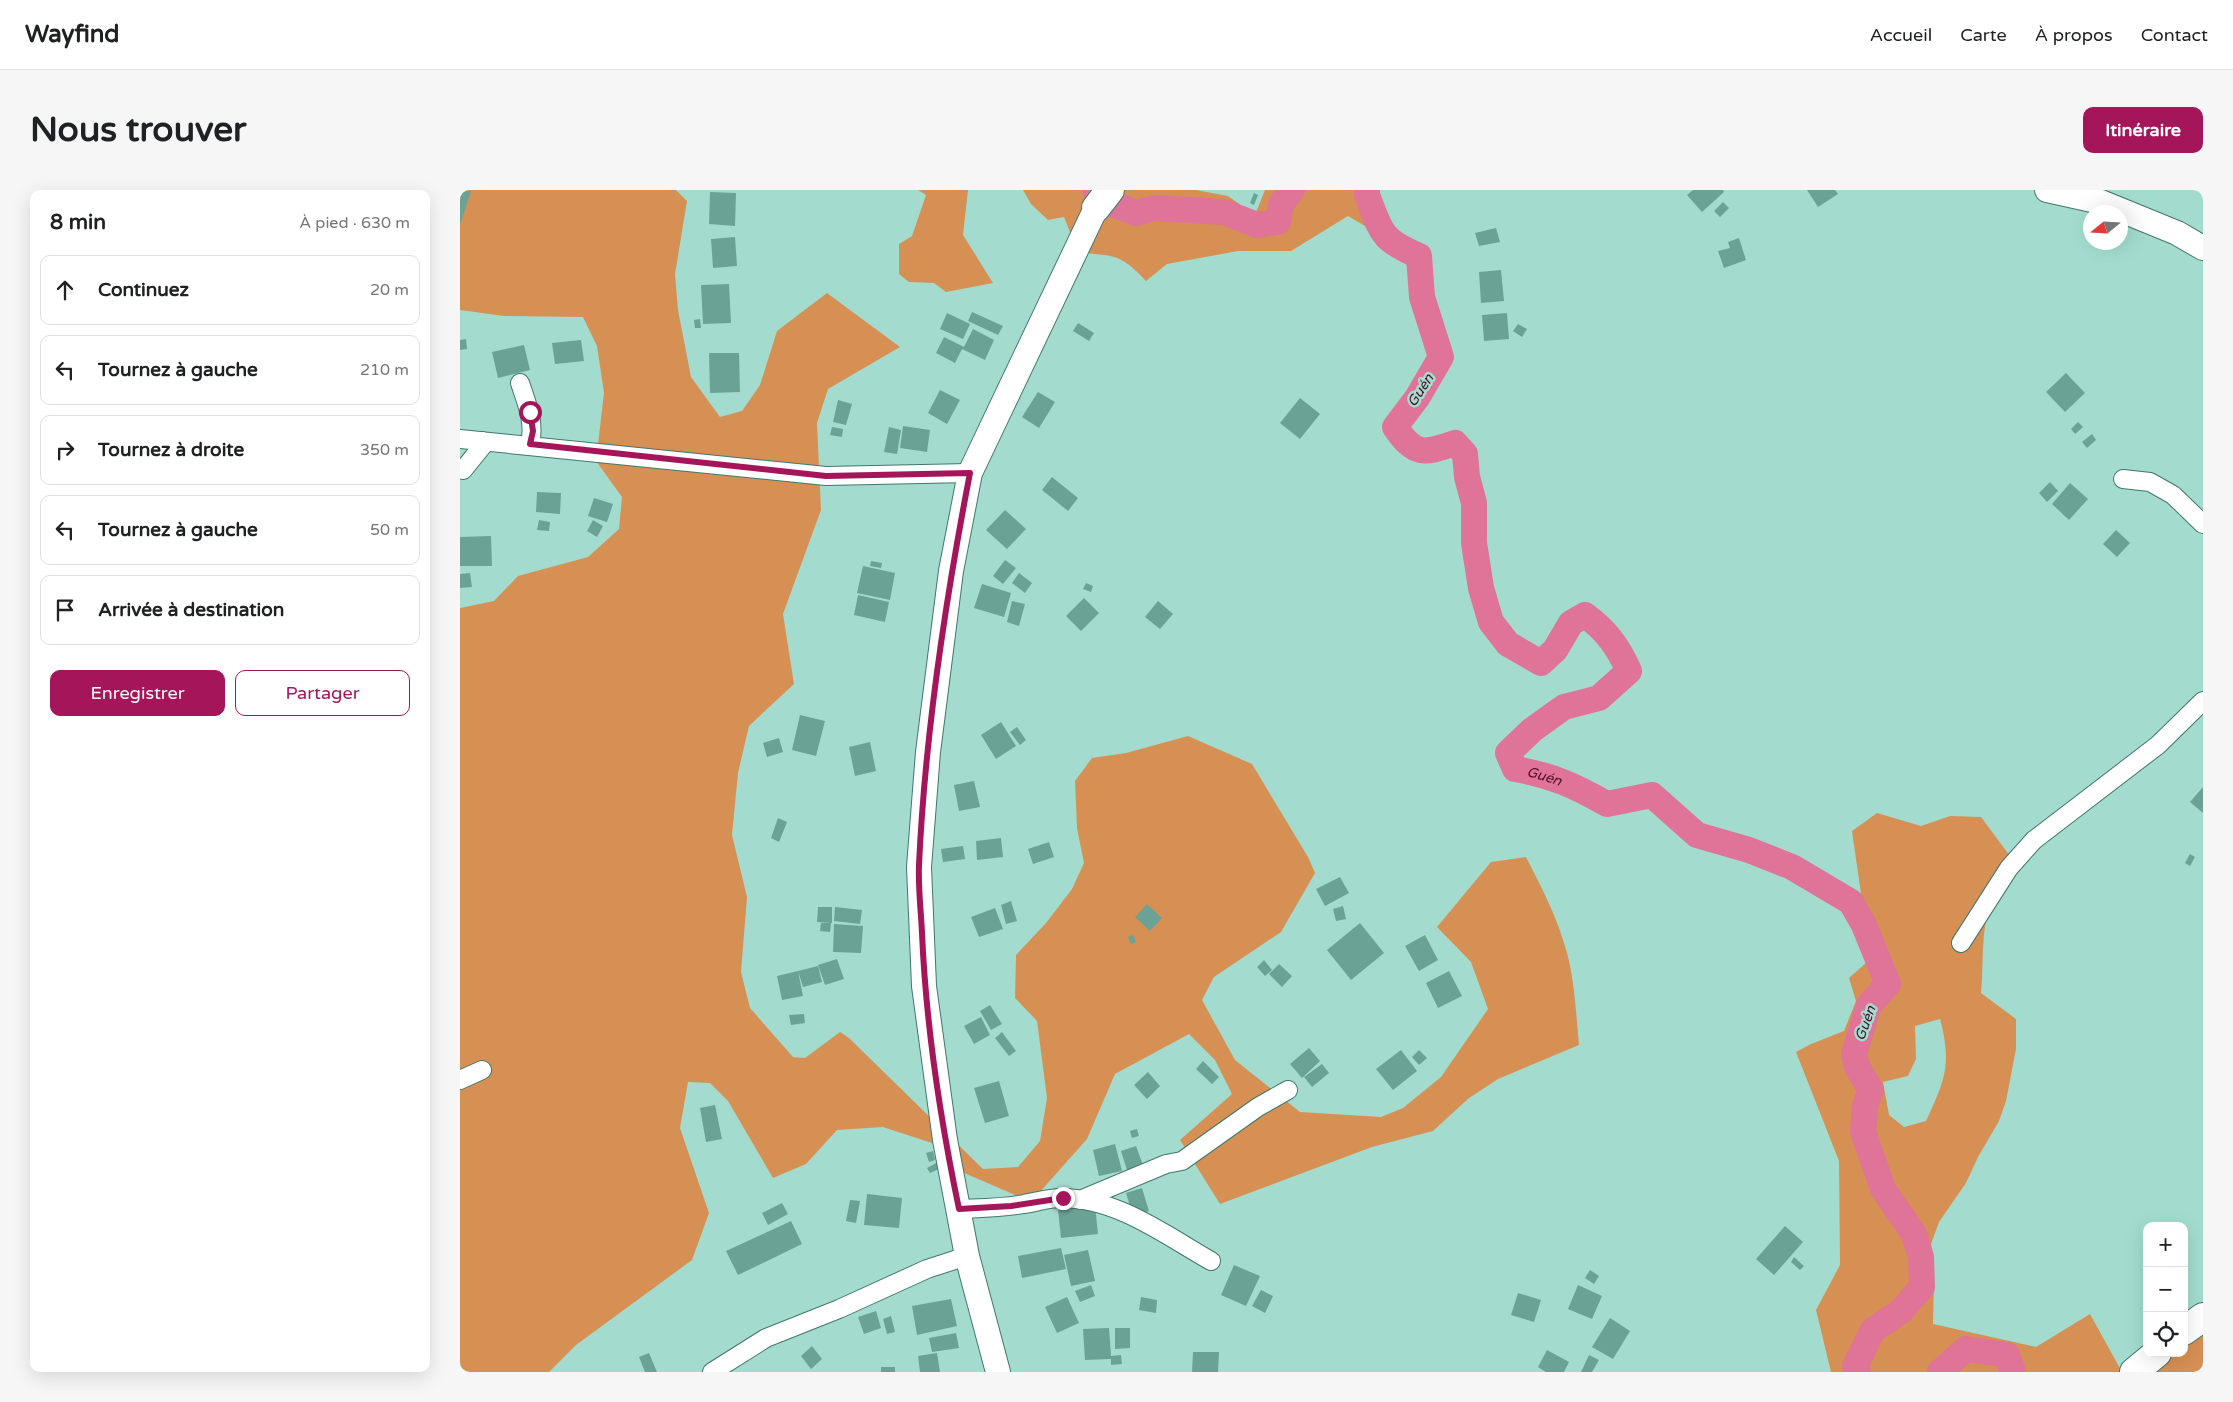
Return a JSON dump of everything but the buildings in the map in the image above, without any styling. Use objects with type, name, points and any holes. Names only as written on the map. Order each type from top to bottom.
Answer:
[{"type":"highway","points":[[2188,1328],[2203,1317]]},
{"type":"highway","points":[[2134,1372],[2152,1357]]},
{"type":"main road","points":[[2047,190],[2101,202],[2177,234],[2203,248]]},
{"type":"main road","points":[[998,1372],[967,1256],[945,1140],[924,986],[919,867],[928,752],[949,590],[970,473],[1103,199]]},
{"type":"street","points":[[520,383],[530,412],[533,431],[530,444]]},
{"type":"street","points":[[460,439],[530,444],[826,476],[970,473]]},
{"type":"street","points":[[463,470],[484,444],[483,441]]},
{"type":"street","points":[[2123,479],[2150,482],[2173,496],[2203,524]]},
{"type":"street","points":[[1961,944],[2009,868],[2034,840],[2158,745],[2203,701]]},
{"type":"street","points":[[460,1080],[482,1070]]},
{"type":"street","points":[[1080,1200],[1166,1164],[1182,1161],[1258,1107],[1288,1090]]},
{"type":"street","points":[[959,1209],[1024,1204],[1048,1199],[1080,1200],[1122,1212],[1145,1222],[1211,1261]]},
{"type":"street","points":[[712,1372],[766,1338],[833,1312],[927,1269],[967,1256]]},
{"type":"shaded area","points":[[460,190],[676,190],[687,201],[675,274],[678,310],[691,377],[720,417],[742,411],[760,385],[777,331],[827,293],[900,347],[828,389],[817,423],[821,510],[783,614],[794,684],[749,726],[738,773],[732,835],[747,897],[741,972],[750,1008],[793,1057],[805,1058],[840,1032],[849,1038],[983,1169],[1018,1167],[1040,1141],[1047,1098],[1037,1021],[1015,998],[1016,955],[1046,923],[1072,889],[1084,863],[1077,828],[1075,781],[1092,758],[1126,753],[1188,736],[1252,764],[1308,857],[1315,873],[1281,932],[1214,977],[1202,1000],[1235,1060],[1300,1112],[1381,1117],[1403,1108],[1441,1077],[1488,1009],[1471,962],[1437,927],[1491,862],[1526,857],[1544,892],[1559,928],[1570,964],[1579,1045],[1498,1079],[1469,1098],[1433,1131],[1372,1147],[1220,1204],[1180,1140],[1232,1094],[1215,1060],[1189,1034],[1115,1074],[1087,1139],[1031,1202],[962,1172],[938,1145],[883,1127],[837,1130],[806,1164],[773,1178],[728,1101],[710,1083],[688,1082],[680,1128],[709,1213],[692,1260],[576,1345],[549,1372],[465,1372],[460,1368],[460,608],[494,601],[518,576],[588,557],[619,529],[622,497],[596,461],[604,393],[597,346],[583,317],[504,316],[460,310]]},
{"type":"shaded area","points":[[918,190],[968,190],[963,235],[993,283],[946,292],[934,283],[909,282],[899,274],[899,244],[912,236],[926,195]]},
{"type":"shaded area","points":[[1023,190],[1196,190],[1228,196],[1255,215],[1265,190],[1378,190],[1375,232],[1348,216],[1291,251],[1238,251],[1167,264],[1146,281],[1122,260],[1109,256],[1078,252],[1064,217],[1048,220],[1031,204]]},
{"type":"shaded area","points":[[1877,813],[1921,826],[1950,816],[1981,817],[2010,856],[1988,914],[1983,941],[1981,993],[2016,1019],[2016,1049],[2006,1101],[1999,1121],[1978,1157],[1966,1183],[1939,1222],[1931,1244],[1934,1278],[1933,1324],[2036,1347],[2090,1314],[2122,1372],[1831,1372],[1816,1310],[1840,1265],[1839,1161],[1796,1052],[1844,1031],[1856,1001],[1849,978],[1884,947],[1862,901],[1852,831]],"holes":[[[1940,1019],[1946,1048],[1945,1072],[1933,1107],[1926,1121],[1904,1127],[1889,1115],[1883,1082],[1908,1076],[1916,1059],[1915,1026]]]},
{"type":"shaded area","points":[[2203,1318],[2203,1372],[2136,1372],[2153,1357],[2188,1357],[2188,1329]]},
{"type":"waterway","name":"Guén","points":[[1095,190],[1115,205],[1136,213],[1155,208],[1224,212],[1257,225],[1278,222],[1281,204],[1292,190]]},
{"type":"waterway","name":"Guén","points":[[1367,190],[1367,195],[1376,218],[1384,233],[1397,245],[1419,256],[1422,297],[1441,357],[1417,398],[1395,427],[1414,448],[1427,450],[1455,443],[1465,454],[1467,477],[1474,503],[1474,543],[1481,588],[1491,622],[1508,644],[1541,663],[1555,650],[1571,623],[1585,615],[1600,627],[1611,640],[1621,654],[1629,671],[1599,698],[1564,707],[1532,730],[1508,753],[1515,769],[1540,774],[1563,782],[1607,804],[1652,795],[1697,835],[1749,850],[1792,867],[1851,902],[1864,925],[1888,984],[1869,1005],[1854,1054],[1857,1067],[1871,1090],[1865,1106],[1863,1132],[1883,1189],[1914,1234],[1921,1257],[1922,1287],[1900,1312],[1873,1330],[1855,1366],[1858,1372]]},
{"type":"waterway","name":"Guén","points":[[1940,1372],[1966,1349],[2007,1355],[2013,1372]]},
{"type":"route","points":[[530,412],[533,431],[530,444],[563,449],[826,476],[970,473],[951,571],[928,752],[919,867],[924,986],[945,1140],[959,1209],[1011,1206],[1063,1198]]}]
